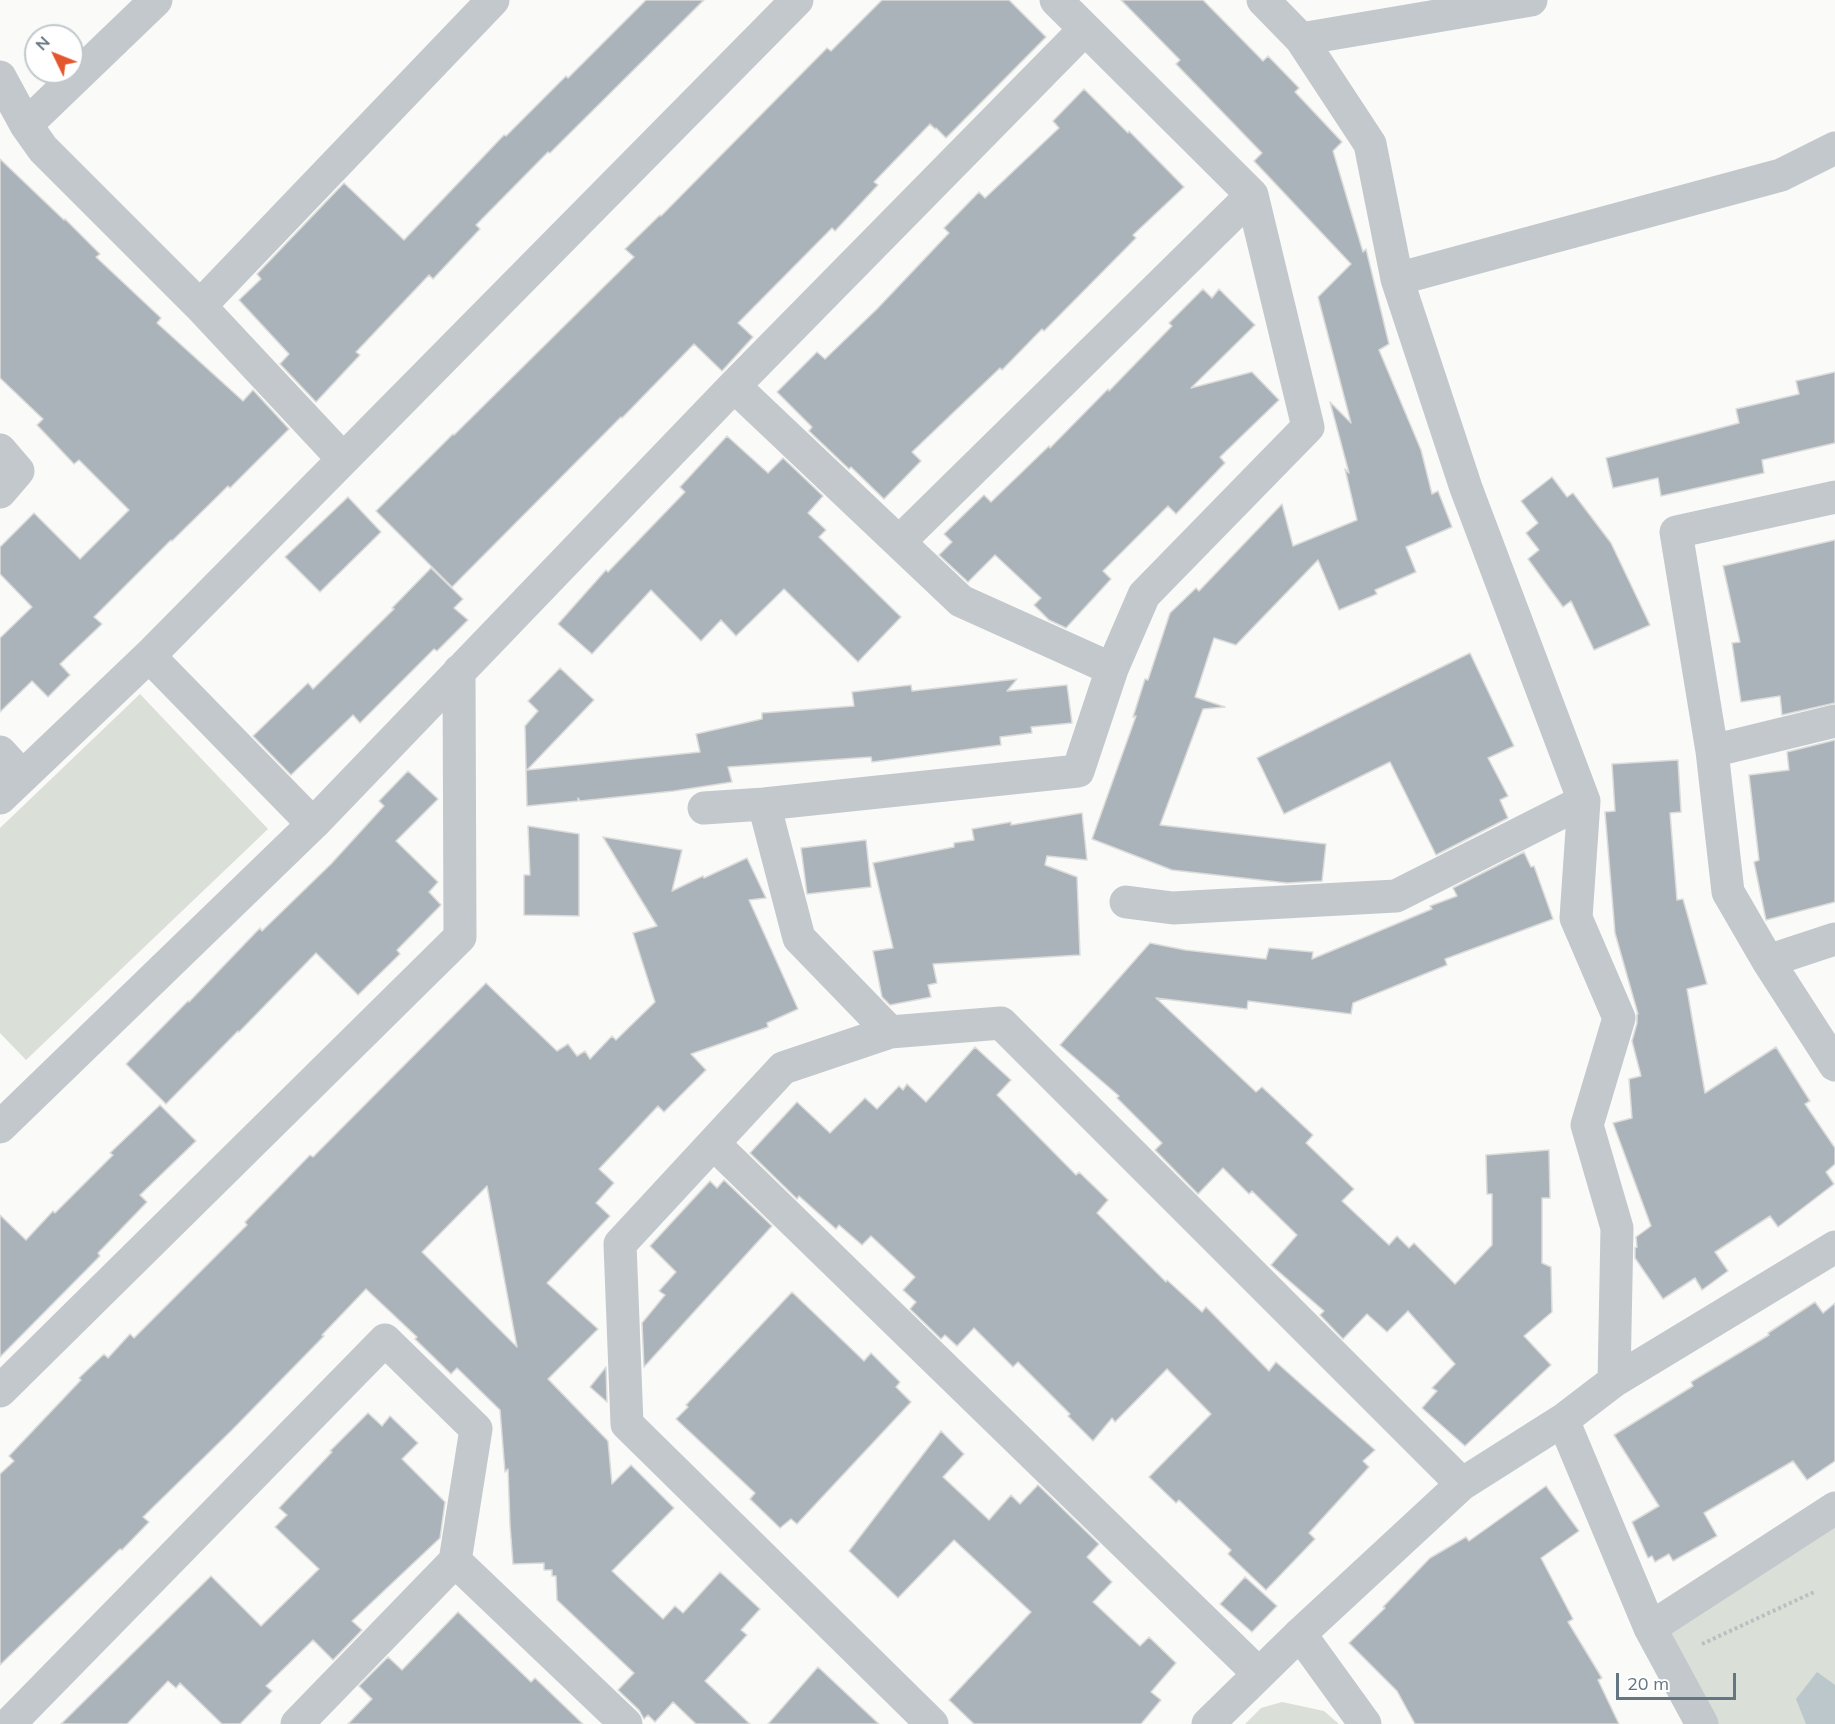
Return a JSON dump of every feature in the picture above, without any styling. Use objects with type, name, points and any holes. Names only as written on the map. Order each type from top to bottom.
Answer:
[{"type":"street","points":[[26,125],[156,0]]},
{"type":"street","points":[[200,306],[493,0]]},
{"type":"street","points":[[0,752],[11,787],[149,656],[797,0]]},
{"type":"street","points":[[704,808],[764,804],[1078,771],[1112,669],[1144,595],[1308,427],[1252,195],[1056,0]]},
{"type":"street","points":[[1263,0],[1301,39],[1370,144],[1397,279],[1466,488],[1584,801],[1576,918],[1619,1018],[1587,1125],[1617,1228],[1614,1381]]},
{"type":"street","points":[[1301,39],[1531,0]]},
{"type":"street","points":[[0,1127],[313,824],[734,386],[1085,30]]},
{"type":"street","points":[[0,78],[26,125],[43,148],[200,306],[344,459]]},
{"type":"street","points":[[1397,279],[1781,175],[1835,148]]},
{"type":"street","points":[[899,542],[1252,195]]},
{"type":"street","points":[[734,386],[961,601],[1112,669]]},
{"type":"street","points":[[0,450],[18,471],[0,492]]},
{"type":"street","points":[[1835,497],[1676,532],[1713,751],[1728,892],[1768,961],[1835,1065]]},
{"type":"street","points":[[149,656],[313,824]]},
{"type":"street","points":[[0,1391],[460,937],[459,671]]},
{"type":"street","points":[[1713,751],[1835,721]]},
{"type":"street","points":[[1126,902],[1173,908],[1396,896],[1584,801]]},
{"type":"street","points":[[764,804],[799,938],[890,1032]]},
{"type":"street","points":[[1768,961],[1835,939]]},
{"type":"street","points":[[932,1724],[627,1424],[620,1244],[783,1068],[890,1032],[1001,1023],[1462,1484]]},
{"type":"street","points":[[714,1144],[1258,1673]]},
{"type":"street","points":[[1208,1724],[1258,1673],[1462,1484],[1563,1420],[1614,1381],[1835,1247]]},
{"type":"street","points":[[9,1718],[385,1340],[476,1429],[455,1561],[297,1724]]},
{"type":"street","points":[[1563,1420],[1650,1628],[1702,1724]]},
{"type":"street","points":[[1650,1628],[1835,1508]]},
{"type":"street","points":[[455,1561],[626,1724]]},
{"type":"street","points":[[1300,1634],[1365,1724]]},
{"type":"path","points":[[1700,1645],[1814,1592]]},
{"type":"shaded area","points":[[140,694],[268,829],[26,1060],[0,1033],[0,828]]},
{"type":"shaded area","points":[[1835,1527],[1835,1724],[1688,1724],[1647,1644]]},
{"type":"shaded area","points":[[1817,1672],[1835,1685],[1835,1724],[1806,1724],[1796,1699]]},
{"type":"shaded area","points":[[1282,1702],[1324,1711],[1339,1724],[1245,1724],[1261,1708]]},
{"type":"building","points":[[646,0],[704,0],[476,225],[480,229],[433,279],[429,275],[356,352],[360,355],[316,402],[280,364],[289,354],[239,300],[261,279],[257,274],[344,183],[404,240],[504,135],[506,136],[566,76],[568,78]]},
{"type":"building","points":[[882,0],[1009,0],[1046,37],[946,138],[930,124],[874,182],[878,185],[835,231],[832,228],[738,323],[753,337],[722,371],[694,344],[452,587],[376,511],[634,257],[625,249],[661,216],[827,48],[831,51]]},
{"type":"building","points":[[1121,0],[1203,0],[1263,61],[1268,56],[1299,88],[1295,92],[1342,142],[1333,151],[1363,252],[1366,249],[1389,344],[1379,350],[1421,450],[1432,494],[1438,491],[1452,527],[1406,547],[1416,572],[1375,590],[1377,594],[1339,610],[1318,560],[1236,645],[1214,638],[1195,697],[1225,707],[1203,709],[1160,825],[1326,844],[1322,881],[1287,883],[1172,870],[1092,839],[1136,716],[1133,717],[1145,679],[1148,680],[1170,613],[1196,588],[1199,591],[1282,504],[1293,546],[1357,520],[1345,469],[1349,473],[1330,402],[1351,423],[1318,297],[1351,264],[1254,161],[1262,153],[1176,64],[1180,60]]},
{"type":"building","points":[[1084,89],[1184,187],[1133,235],[1136,238],[1044,331],[1042,329],[1002,370],[1000,368],[912,452],[921,461],[884,499],[809,431],[812,427],[777,392],[817,352],[825,359],[877,309],[949,233],[944,228],[979,192],[985,198],[1059,128],[1053,121]]},
{"type":"building","points":[[0,159],[100,254],[96,257],[161,318],[157,323],[243,401],[253,390],[289,429],[230,488],[228,486],[171,540],[94,617],[102,624],[60,664],[70,675],[48,697],[32,681],[0,712],[0,638],[32,607],[0,574],[0,547],[34,513],[80,559],[129,510],[79,460],[74,464],[37,425],[43,419],[0,378]]},
{"type":"building","points":[[1203,289],[1212,298],[1219,289],[1255,325],[1191,388],[1252,372],[1279,400],[1220,457],[1225,463],[1176,514],[1168,506],[1103,571],[1111,579],[1066,628],[1049,620],[1034,605],[1041,598],[995,555],[968,582],[939,555],[952,542],[944,534],[984,495],[991,502],[1049,446],[1050,448],[1172,326],[1169,323]]},
{"type":"building","points":[[1835,372],[1835,443],[1762,460],[1764,473],[1661,496],[1658,478],[1613,488],[1606,458],[1739,423],[1736,409],[1799,394],[1796,381]]},
{"type":"building","points":[[727,436],[768,473],[783,458],[823,496],[808,513],[826,530],[819,537],[901,617],[858,662],[784,589],[736,636],[721,620],[701,641],[651,590],[592,654],[558,624],[606,570],[608,572],[685,492],[680,487]]},
{"type":"building","points":[[1552,477],[1567,497],[1573,493],[1611,543],[1650,625],[1594,650],[1571,601],[1563,607],[1528,559],[1539,550],[1526,533],[1538,523],[1521,501]]},
{"type":"building","points":[[348,497],[381,532],[320,592],[285,557]]},
{"type":"building","points":[[1835,540],[1835,703],[1782,715],[1780,696],[1741,702],[1732,643],[1740,642],[1723,566]]},
{"type":"building","points":[[431,568],[463,599],[454,608],[468,620],[437,651],[434,649],[360,723],[353,715],[291,775],[253,736],[308,683],[313,689],[394,609],[392,608]]},
{"type":"building","points":[[1470,653],[1514,746],[1488,758],[1508,796],[1500,800],[1508,818],[1436,855],[1390,762],[1284,814],[1257,758]]},
{"type":"building","points":[[560,668],[594,700],[527,770],[700,752],[696,734],[762,719],[762,713],[854,706],[852,692],[911,685],[912,691],[1017,679],[1007,691],[1067,685],[1072,723],[1031,727],[1032,733],[1000,737],[1001,745],[872,762],[871,757],[728,767],[732,782],[674,791],[580,801],[578,798],[578,801],[527,806],[525,726],[538,711],[528,701]]},
{"type":"building","points":[[1835,740],[1835,902],[1766,920],[1754,862],[1759,860],[1749,775],[1789,770],[1787,752]]},
{"type":"building","points":[[1678,760],[1681,812],[1670,813],[1677,900],[1683,899],[1707,984],[1687,989],[1705,1093],[1776,1047],[1810,1101],[1805,1104],[1835,1148],[1835,1164],[1826,1172],[1834,1184],[1778,1227],[1770,1216],[1715,1252],[1728,1271],[1702,1290],[1695,1278],[1663,1299],[1635,1258],[1636,1237],[1651,1226],[1613,1123],[1632,1118],[1629,1079],[1641,1076],[1632,1041],[1638,1014],[1615,933],[1605,812],[1615,811],[1612,764]]},
{"type":"building","points":[[408,771],[438,799],[396,841],[438,882],[429,892],[441,905],[397,950],[400,954],[358,995],[316,953],[166,1104],[126,1064],[260,928],[262,931],[331,864],[384,806],[379,801]]},
{"type":"building","points":[[1082,813],[1087,860],[1047,856],[1045,865],[1077,877],[1080,955],[933,964],[937,983],[928,985],[931,997],[890,1005],[882,997],[873,951],[893,948],[873,863],[954,847],[954,843],[974,840],[972,829]]},
{"type":"building","points":[[528,826],[579,834],[579,916],[524,915],[524,875],[530,875]]},
{"type":"building","points":[[603,837],[682,850],[672,891],[747,858],[766,898],[749,900],[798,1009],[767,1023],[768,1027],[691,1054],[706,1070],[664,1112],[658,1106],[599,1169],[614,1183],[596,1203],[610,1216],[547,1283],[598,1329],[548,1379],[608,1441],[612,1484],[631,1465],[674,1508],[612,1571],[663,1619],[675,1606],[683,1613],[720,1572],[760,1609],[741,1630],[747,1635],[705,1681],[750,1724],[696,1724],[673,1702],[655,1722],[648,1715],[644,1719],[639,1710],[618,1690],[634,1673],[557,1600],[556,1576],[552,1576],[552,1570],[544,1570],[544,1563],[513,1564],[508,1469],[505,1472],[500,1410],[457,1368],[451,1374],[415,1339],[417,1337],[366,1289],[322,1335],[324,1336],[143,1517],[149,1522],[122,1550],[120,1549],[0,1665],[0,1474],[14,1461],[9,1456],[81,1380],[79,1378],[104,1354],[108,1358],[130,1334],[134,1338],[247,1225],[245,1222],[310,1155],[313,1157],[486,983],[557,1051],[568,1044],[577,1056],[585,1051],[590,1059],[612,1036],[616,1040],[655,1002],[633,933],[657,926]],"holes":[[[487,1186],[517,1347],[422,1252]]]},
{"type":"building","points":[[866,840],[871,887],[807,894],[801,848]]},
{"type":"building","points":[[1524,852],[1531,867],[1534,866],[1553,919],[1445,959],[1447,965],[1353,1003],[1351,1014],[1248,1001],[1247,1009],[1156,998],[1256,1092],[1262,1087],[1313,1135],[1306,1143],[1354,1189],[1342,1201],[1389,1245],[1397,1236],[1409,1248],[1414,1243],[1455,1284],[1492,1245],[1492,1194],[1487,1194],[1486,1155],[1549,1150],[1550,1198],[1542,1198],[1542,1263],[1551,1267],[1552,1312],[1524,1336],[1551,1365],[1465,1446],[1422,1408],[1437,1391],[1432,1388],[1455,1364],[1408,1311],[1387,1332],[1367,1314],[1343,1339],[1320,1315],[1324,1311],[1271,1265],[1297,1235],[1252,1191],[1249,1194],[1223,1168],[1198,1194],[1155,1150],[1162,1143],[1117,1098],[1119,1096],[1060,1045],[1150,943],[1185,950],[1266,959],[1269,948],[1313,952],[1312,959],[1432,909],[1430,906],[1457,896],[1453,888]]},
{"type":"building","points":[[975,1047],[1011,1080],[997,1095],[1076,1175],[1079,1172],[1108,1200],[1097,1213],[1166,1282],[1167,1280],[1202,1312],[1206,1307],[1269,1371],[1276,1362],[1375,1450],[1363,1461],[1369,1467],[1309,1533],[1315,1539],[1266,1590],[1228,1554],[1231,1550],[1179,1500],[1176,1503],[1149,1477],[1211,1414],[1167,1369],[1115,1422],[1112,1418],[1093,1441],[1068,1416],[1070,1414],[1018,1362],[1013,1367],[974,1328],[957,1346],[945,1335],[941,1339],[910,1309],[916,1302],[903,1290],[915,1277],[871,1236],[862,1245],[839,1225],[836,1229],[799,1196],[797,1199],[750,1153],[797,1102],[830,1133],[865,1098],[877,1109],[899,1086],[903,1090],[907,1084],[926,1102]]},
{"type":"building","points":[[160,1105],[196,1141],[140,1195],[147,1202],[98,1253],[100,1256],[0,1357],[0,1215],[26,1240],[53,1211],[55,1213],[113,1155],[110,1153]]},
{"type":"building","points":[[724,1180],[772,1226],[644,1367],[642,1323],[665,1295],[659,1291],[676,1272],[650,1246],[710,1181],[717,1188]]},
{"type":"building","points":[[792,1292],[864,1361],[871,1353],[900,1382],[896,1387],[911,1402],[797,1524],[791,1519],[780,1528],[750,1499],[755,1493],[676,1419],[688,1407],[686,1405]]},
{"type":"building","points":[[1815,1302],[1823,1313],[1835,1303],[1835,1461],[1807,1480],[1793,1461],[1704,1513],[1717,1536],[1673,1561],[1669,1554],[1655,1562],[1652,1556],[1648,1558],[1632,1522],[1659,1506],[1614,1435],[1693,1386],[1691,1382],[1769,1335],[1768,1333]]},
{"type":"building","points":[[606,1367],[607,1402],[590,1387]]},
{"type":"building","points":[[368,1413],[382,1426],[390,1416],[418,1443],[402,1459],[445,1502],[440,1538],[352,1621],[362,1630],[333,1660],[313,1640],[266,1686],[272,1691],[240,1724],[222,1724],[180,1683],[176,1688],[168,1681],[127,1724],[61,1724],[211,1576],[261,1626],[319,1569],[275,1527],[287,1515],[279,1508]]},
{"type":"building","points":[[941,1431],[964,1454],[943,1477],[989,1520],[1011,1495],[1020,1504],[1038,1485],[1099,1544],[1087,1557],[1112,1582],[1093,1602],[1140,1646],[1149,1637],[1176,1663],[1151,1692],[1161,1700],[1141,1724],[974,1724],[949,1700],[1031,1612],[954,1540],[898,1598],[849,1551]]},
{"type":"building","points":[[1546,1486],[1579,1531],[1541,1558],[1573,1619],[1568,1622],[1602,1678],[1598,1680],[1619,1724],[1415,1724],[1397,1691],[1349,1643],[1385,1608],[1383,1607],[1430,1558],[1466,1537],[1469,1541]]},
{"type":"building","points":[[1245,1577],[1277,1606],[1252,1632],[1220,1604]]},
{"type":"building","points":[[458,1612],[531,1682],[535,1678],[583,1724],[348,1724],[372,1699],[359,1686],[388,1657],[402,1670]]},
{"type":"building","points":[[818,1667],[879,1724],[768,1724]]}]
